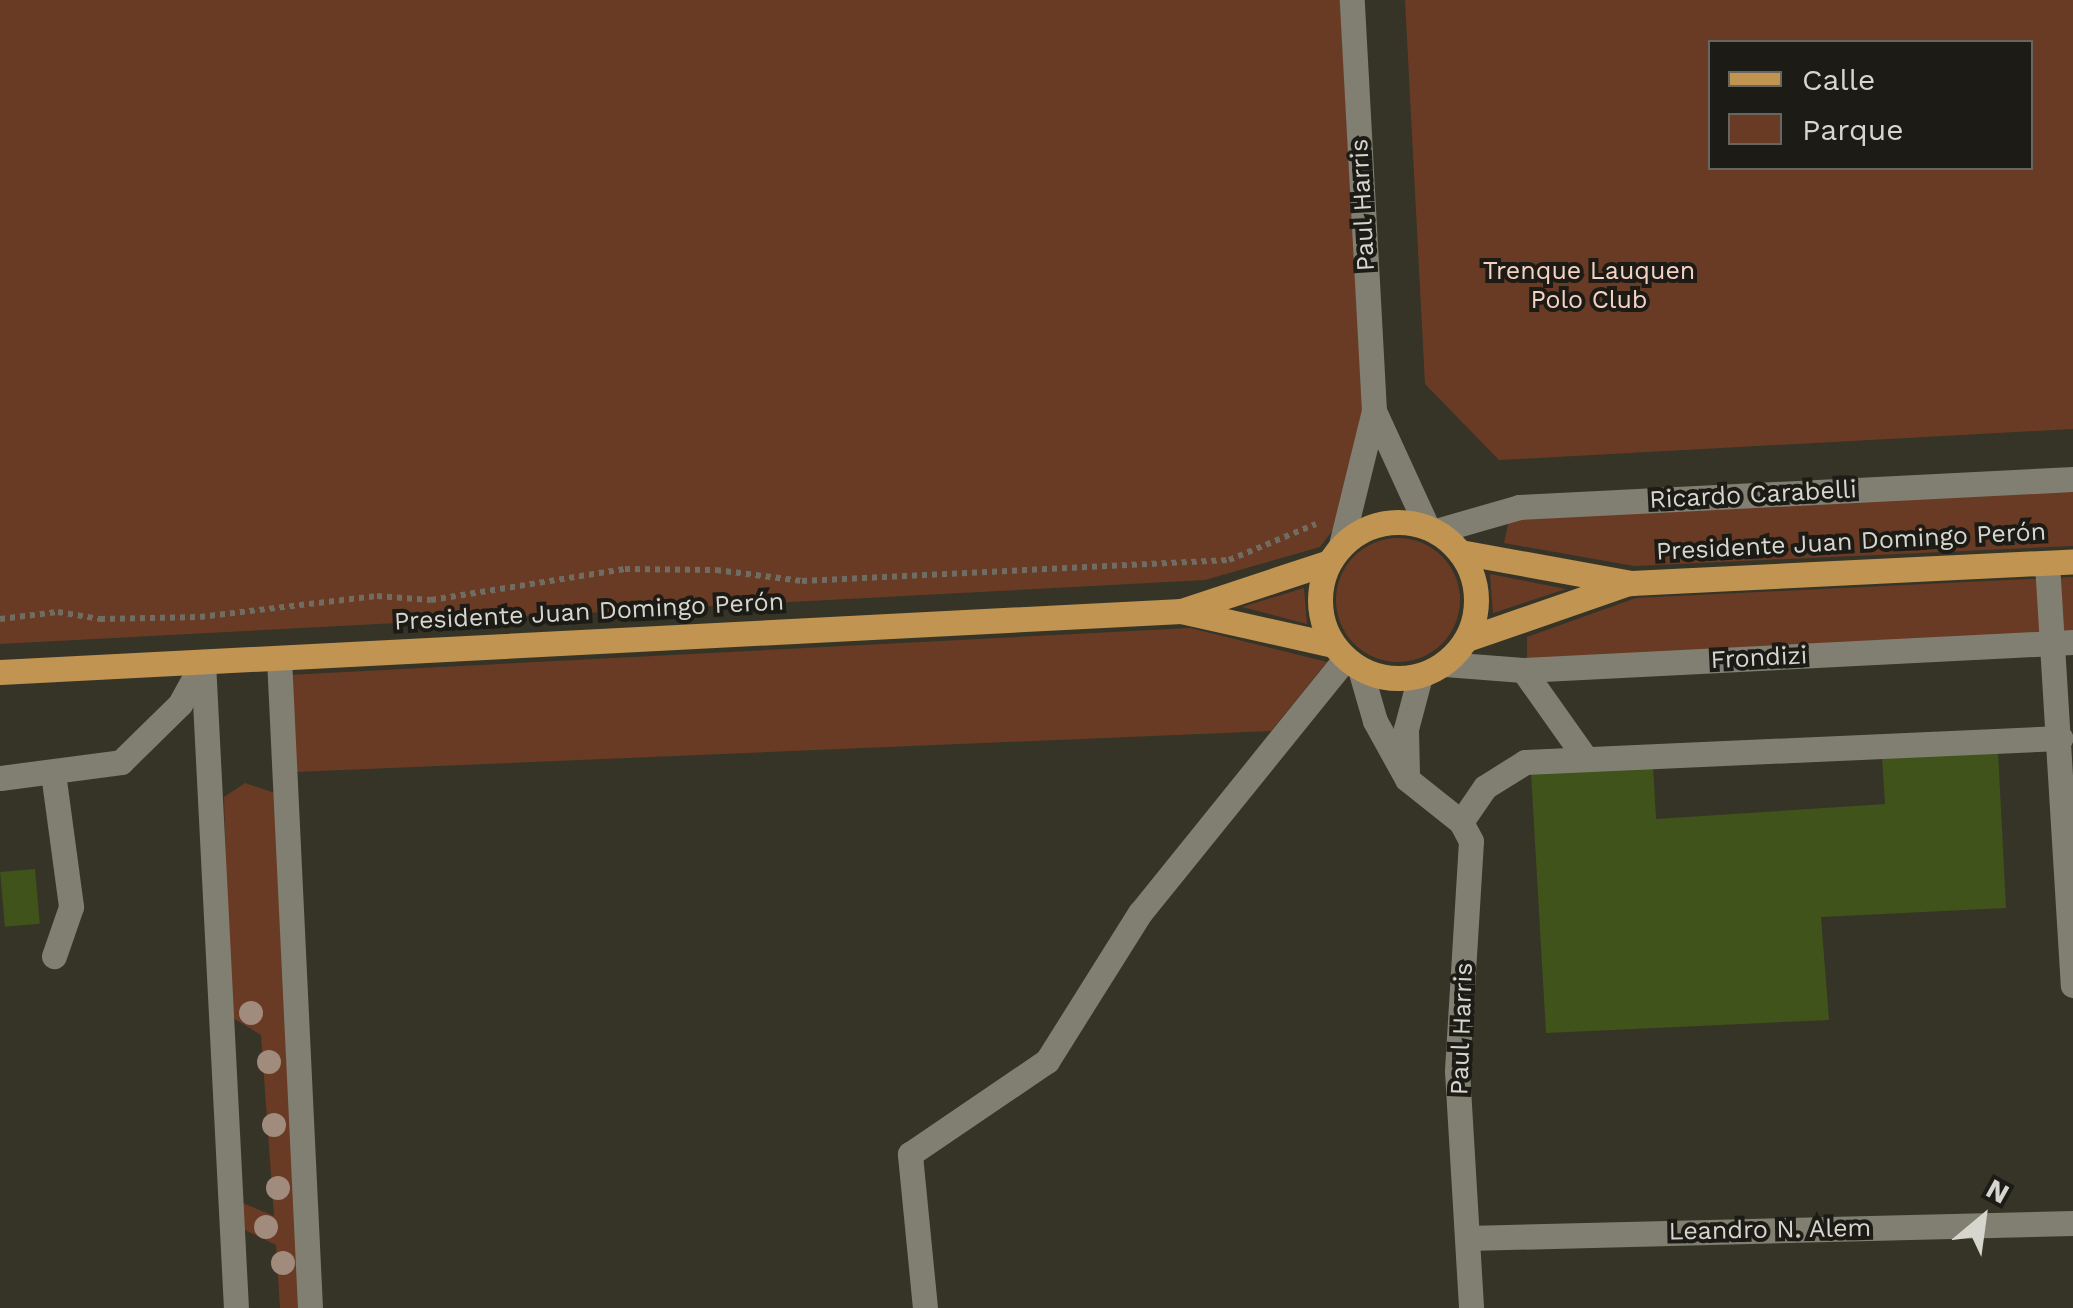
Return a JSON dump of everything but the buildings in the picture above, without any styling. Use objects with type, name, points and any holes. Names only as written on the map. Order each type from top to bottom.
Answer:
[{"type":"main road","points":[[1381,523],[1431,529],[1460,552],[1477,594],[1467,639],[1445,664],[1420,676],[1400,679],[1346,658],[1319,604],[1335,554],[1381,523]]},
{"type":"main road","name":"Presidente Juan Domingo Perón","points":[[1460,552],[1631,583],[2060,562]]},
{"type":"main road","name":"Presidente Juan Domingo Perón","points":[[0,672],[1181,611],[1335,554]]},
{"type":"main road","name":"Presidente Juan Domingo Perón","points":[[1467,639],[1631,583]]},
{"type":"main road","name":"Presidente Juan Domingo Perón","points":[[1181,611],[1346,658]]},
{"type":"street","name":"Paul Harris","points":[[1335,554],[1374,410],[1352,0]]},
{"type":"street","name":"Paul Harris","points":[[1374,410],[1431,529]]},
{"type":"street","name":"Ricardo Carabelli","points":[[1431,529],[1518,507],[2073,479]]},
{"type":"street","points":[[2060,562],[2060,738],[2073,985]]},
{"type":"street","name":"Frondizi","points":[[1445,664],[1523,670],[2063,642]]},
{"type":"street","points":[[278,658],[310,1308]]},
{"type":"street","points":[[925,1308],[910,1154],[1047,1062],[1140,913],[1346,658],[1407,780],[1461,822],[1485,787],[1524,762],[2060,738]]},
{"type":"street","points":[[0,778],[121,762],[141,749],[180,704],[204,662]]},
{"type":"street","points":[[204,662],[236,1308]]},
{"type":"street","points":[[1523,670],[1586,760]]},
{"type":"street","points":[[1407,780],[1406,729],[1420,676]]},
{"type":"street","points":[[53,773],[71,907],[54,956]]},
{"type":"street","name":"Paul Harris","points":[[1461,822],[1471,841],[1456,1071],[1471,1308]]},
{"type":"street","name":"Leandro N. Alem","points":[[1468,1238],[2073,1223]]},
{"type":"path","points":[[0,619],[58,612],[100,619],[200,616],[376,596],[431,600],[625,569],[716,570],[802,581],[1229,560],[1324,520]]},
{"type":"green space","points":[[0,0],[1340,0],[1363,418],[1335,527],[1320,547],[1205,580],[0,644]]},
{"type":"green space","name":"Trenque Lauquen Polo Club","points":[[1405,0],[2073,0],[2073,429],[1499,460],[1425,384]]},
{"type":"green space","points":[[2073,490],[2073,546],[1634,566],[1504,543],[1509,520]]},
{"type":"green space","points":[[1398,538],[1422,543],[1442,556],[1455,576],[1460,600],[1455,624],[1442,644],[1422,657],[1398,662],[1374,657],[1354,644],[1341,624],[1336,600],[1341,576],[1354,556],[1374,543]]},
{"type":"green space","points":[[1490,574],[1566,589],[1493,613]]},
{"type":"green space","points":[[2073,577],[2073,633],[1527,660],[1527,637],[1636,598]]},
{"type":"green space","points":[[1304,588],[1307,624],[1242,607]]},
{"type":"green space","points":[[1190,628],[1327,662],[1271,731],[294,772],[288,675]]},
{"type":"green space","points":[[245,783],[278,794],[304,1308],[280,1308],[276,1245],[241,1228],[240,1202],[274,1216],[261,1035],[230,1016],[224,797]]}]
